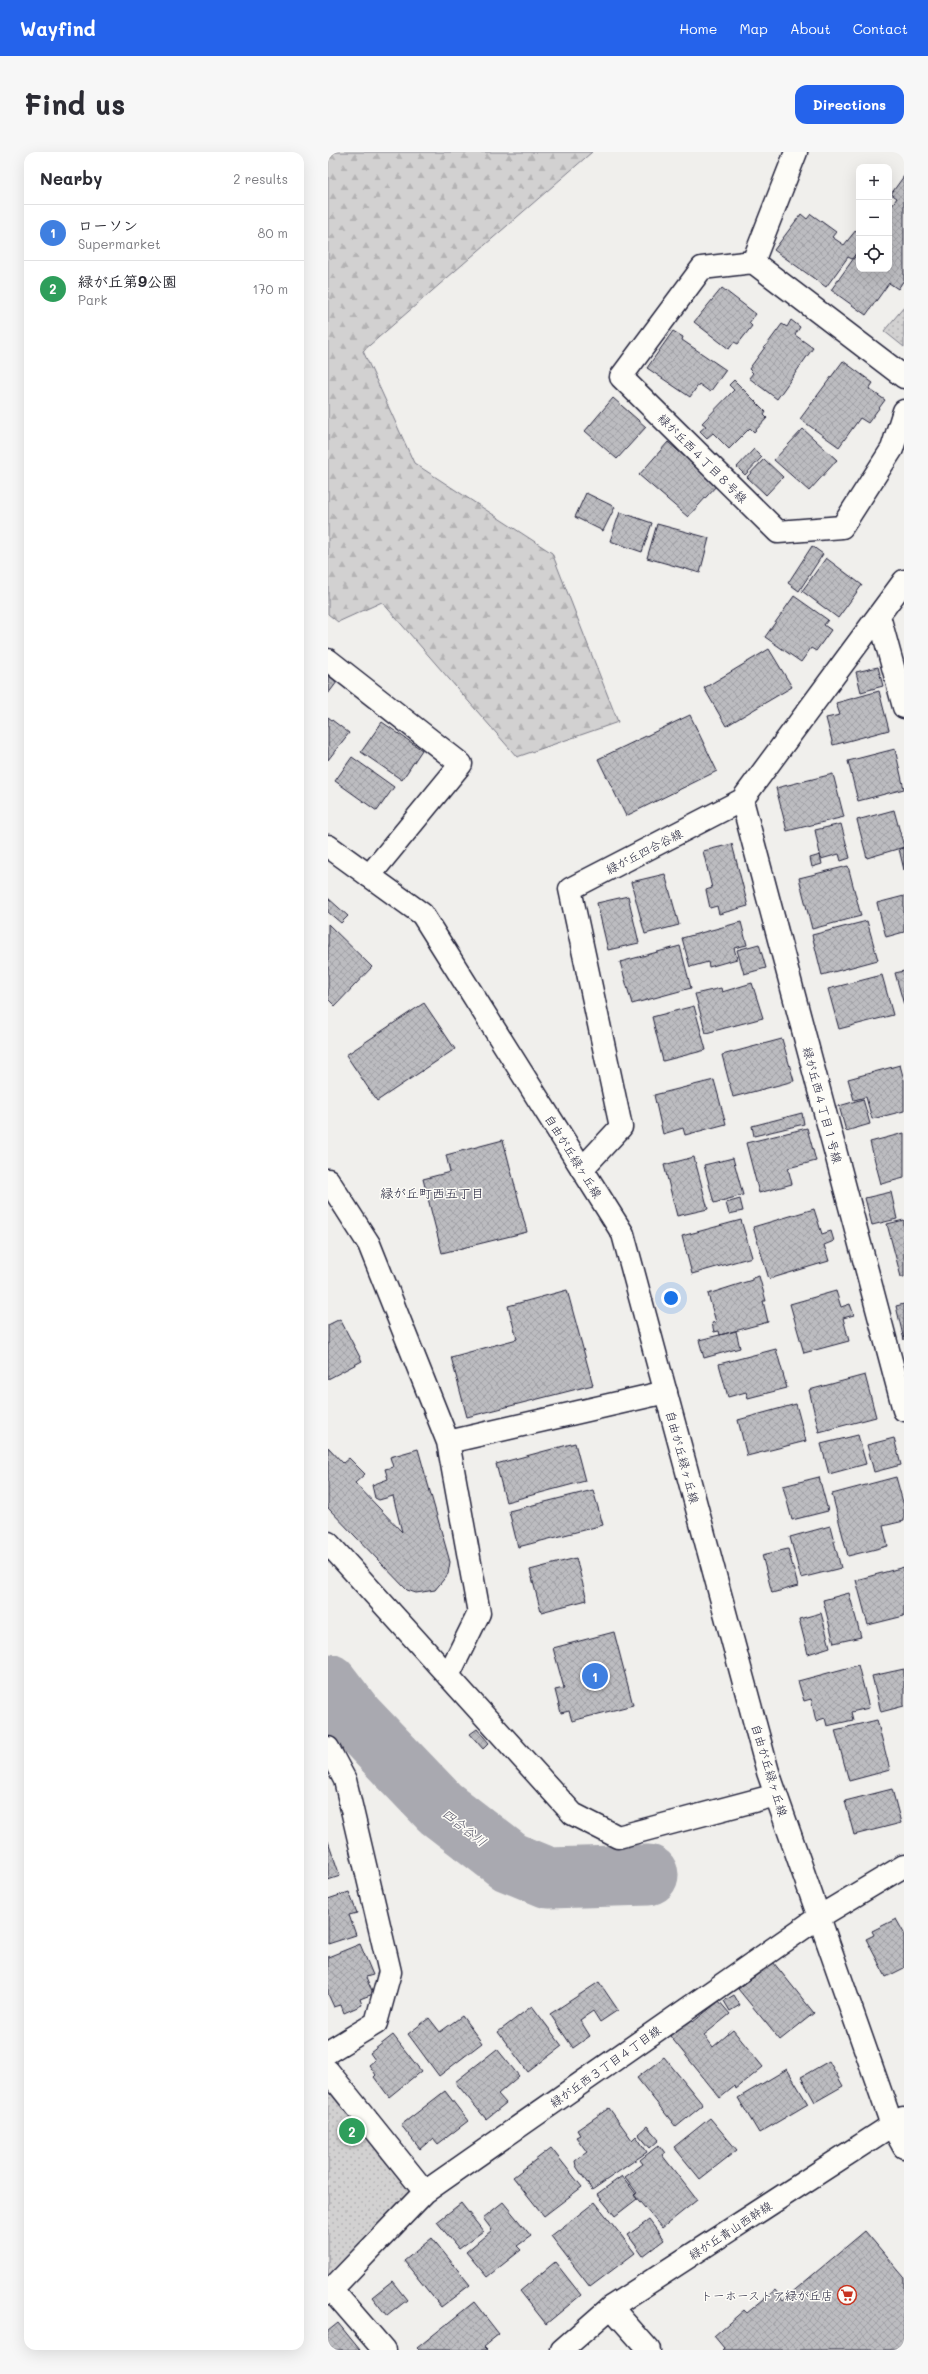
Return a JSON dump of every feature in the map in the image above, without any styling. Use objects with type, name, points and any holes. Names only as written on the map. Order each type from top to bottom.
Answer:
[{"type":"street","points":[[796,152],[753,262],[904,376]]},
{"type":"street","name":"緑が丘西４丁目８号線","points":[[753,262],[702,268],[621,377],[778,532],[842,527],[892,449],[904,411]]},
{"type":"street","name":"緑が丘四合谷線","points":[[582,1169],[621,1127],[570,889],[742,800],[904,581]]},
{"type":"street","points":[[879,616],[904,707]]},
{"type":"street","points":[[328,660],[461,764],[369,876]]},
{"type":"street","name":"緑が丘西４丁目１号線","points":[[742,800],[904,1410]]},
{"type":"street","name":"自由が丘緑ヶ丘線","points":[[328,846],[422,914],[623,1234],[776,1795],[819,1917],[898,2121],[904,2147]]},
{"type":"street","points":[[328,1180],[369,1244],[448,1442],[479,1613],[448,1676]]},
{"type":"street","points":[[448,1442],[666,1392]]},
{"type":"street","points":[[328,1542],[573,1814],[618,1836],[776,1795]]},
{"type":"street","points":[[328,1748],[345,1780],[390,1972],[376,2023],[328,2052]]},
{"type":"street","name":"緑が丘西３丁目４丁目線","points":[[329,2291],[425,2192],[819,1917],[904,1866]]},
{"type":"street","points":[[328,2071],[425,2192]]},
{"type":"street","name":"緑が丘青山西幹線","points":[[562,2350],[611,2307],[898,2121]]},
{"type":"street","points":[[329,2291],[384,2350]]},
{"type":"street","points":[[611,2307],[649,2350]]},
{"type":"green space","points":[[328,152],[592,152],[363,351],[414,463],[552,553],[618,722],[517,757],[382,602],[338,622],[328,614]]},
{"type":"green space","points":[[904,307],[904,347],[884,331]]},
{"type":"green space","points":[[328,2071],[425,2192],[328,2289]]},
{"type":"building","points":[[904,176],[904,280],[898,289],[889,283],[866,315],[831,290],[856,255],[856,272],[892,272],[892,205],[897,198],[892,195]]},
{"type":"building","points":[[801,214],[807,219],[811,214],[836,232],[832,237],[844,245],[856,230],[856,253],[852,259],[848,257],[826,287],[774,250]]},
{"type":"building","points":[[722,288],[756,314],[749,323],[752,326],[738,344],[734,342],[729,349],[694,322]]},
{"type":"building","points":[[791,320],[800,327],[795,335],[813,348],[777,399],[749,378],[753,373],[749,369],[782,324],[787,327]]},
{"type":"building","points":[[673,331],[683,337],[682,340],[726,370],[710,392],[699,384],[690,397],[647,368]]},
{"type":"building","points":[[843,361],[873,383],[869,389],[885,400],[868,423],[860,418],[839,447],[800,419]]},
{"type":"building","points":[[734,380],[766,412],[764,415],[767,418],[754,432],[750,428],[729,449],[713,433],[707,438],[700,431],[706,426],[702,423],[734,390],[729,385]]},
{"type":"building","points":[[613,398],[646,427],[617,459],[585,431]]},
{"type":"building","points":[[803,429],[837,460],[809,491],[774,460]]},
{"type":"building","points":[[668,442],[717,485],[688,517],[639,475]]},
{"type":"building","points":[[754,449],[762,457],[745,475],[737,467]]},
{"type":"building","points":[[764,459],[783,477],[766,495],[747,477]]},
{"type":"building","points":[[586,493],[615,507],[603,531],[575,517]]},
{"type":"building","points":[[620,512],[652,523],[642,552],[610,541]]},
{"type":"building","points":[[657,524],[709,538],[700,573],[647,558]]},
{"type":"building","points":[[812,546],[823,554],[799,591],[788,583]]},
{"type":"building","points":[[826,558],[862,585],[838,618],[802,591]]},
{"type":"building","points":[[794,596],[828,620],[824,625],[831,630],[816,651],[811,648],[801,662],[765,637]]},
{"type":"building","points":[[769,649],[792,687],[726,726],[704,688]]},
{"type":"building","points":[[878,667],[883,686],[861,692],[856,672]]},
{"type":"building","points":[[328,675],[337,682],[328,694]]},
{"type":"building","points":[[879,691],[889,730],[833,745],[826,718],[840,715],[836,703]]},
{"type":"building","points":[[690,715],[717,771],[626,816],[598,759]]},
{"type":"building","points":[[328,717],[349,733],[328,760]]},
{"type":"building","points":[[382,722],[422,750],[402,780],[361,752]]},
{"type":"building","points":[[895,749],[904,789],[858,801],[848,761]]},
{"type":"building","points":[[352,757],[394,787],[377,811],[335,781]]},
{"type":"building","points":[[833,774],[844,817],[787,831],[776,788]]},
{"type":"building","points":[[894,810],[904,847],[867,858],[857,820]]},
{"type":"building","points":[[841,824],[850,858],[841,861],[839,854],[821,859],[815,830]]},
{"type":"building","points":[[732,844],[748,906],[719,914],[717,906],[710,908],[706,890],[712,888],[703,851]]},
{"type":"building","points":[[904,848],[904,870],[899,849]]},
{"type":"building","points":[[820,855],[822,864],[812,867],[810,858]]},
{"type":"building","points":[[848,866],[861,916],[812,929],[799,878]]},
{"type":"building","points":[[665,874],[679,925],[645,934],[631,882]]},
{"type":"building","points":[[628,896],[639,943],[608,950],[597,903]]},
{"type":"building","points":[[904,896],[904,932],[886,937],[877,903]]},
{"type":"building","points":[[328,898],[348,916],[341,923],[328,912]]},
{"type":"building","points":[[867,921],[878,960],[822,975],[812,935]]},
{"type":"building","points":[[741,922],[747,945],[734,948],[737,959],[709,967],[708,962],[690,967],[682,938]]},
{"type":"building","points":[[328,924],[372,967],[335,1006],[328,999]]},
{"type":"building","points":[[759,944],[766,968],[744,974],[737,950]]},
{"type":"building","points":[[680,946],[691,988],[632,1004],[620,962]]},
{"type":"building","points":[[904,971],[904,1005],[895,973]]},
{"type":"building","points":[[882,975],[893,1015],[839,1029],[828,989]]},
{"type":"building","points":[[752,983],[763,1018],[706,1033],[695,994],[721,988],[722,992]]},
{"type":"building","points":[[424,1003],[455,1049],[377,1101],[346,1055]]},
{"type":"building","points":[[694,1006],[706,1050],[663,1061],[652,1017]]},
{"type":"building","points":[[782,1039],[794,1081],[733,1097],[722,1055]]},
{"type":"building","points":[[900,1065],[904,1080],[904,1111],[872,1119],[866,1097],[854,1100],[848,1079]]},
{"type":"building","points":[[714,1080],[726,1124],[685,1135],[683,1128],[663,1134],[654,1095]]},
{"type":"building","points":[[863,1099],[870,1124],[846,1131],[839,1106]]},
{"type":"building","points":[[802,1113],[804,1124],[754,1136],[752,1126]]},
{"type":"building","points":[[807,1128],[816,1161],[788,1168],[792,1184],[759,1193],[746,1143]]},
{"type":"building","points":[[904,1133],[904,1178],[881,1184],[870,1142]]},
{"type":"building","points":[[503,1140],[527,1232],[442,1253],[423,1179],[450,1172],[446,1155]]},
{"type":"building","points":[[694,1157],[708,1209],[677,1216],[664,1165]]},
{"type":"building","points":[[733,1158],[743,1195],[714,1203],[704,1165]]},
{"type":"building","points":[[891,1192],[897,1219],[872,1225],[865,1198]]},
{"type":"building","points":[[740,1199],[743,1211],[729,1214],[726,1203]]},
{"type":"building","points":[[814,1209],[822,1234],[831,1231],[834,1241],[824,1245],[829,1261],[769,1279],[753,1227]]},
{"type":"building","points":[[741,1220],[752,1257],[692,1274],[682,1236]]},
{"type":"building","points":[[904,1220],[904,1277],[901,1277],[887,1224]]},
{"type":"building","points":[[759,1276],[766,1301],[763,1301],[768,1322],[720,1335],[719,1331],[714,1332],[712,1323],[716,1322],[708,1294],[752,1280],[752,1278]]},
{"type":"building","points":[[567,1290],[593,1385],[467,1417],[451,1357],[517,1339],[508,1306]]},
{"type":"building","points":[[836,1291],[841,1307],[850,1304],[854,1315],[843,1318],[849,1341],[804,1353],[790,1304]]},
{"type":"building","points":[[904,1304],[904,1340],[896,1306]]},
{"type":"building","points":[[340,1319],[362,1361],[328,1379],[328,1325]]},
{"type":"building","points":[[736,1331],[740,1348],[704,1358],[699,1340]]},
{"type":"building","points":[[776,1349],[787,1388],[748,1398],[746,1392],[728,1397],[719,1364]]},
{"type":"building","points":[[865,1375],[876,1417],[819,1432],[809,1390]]},
{"type":"building","points":[[796,1404],[806,1441],[747,1456],[738,1420]]},
{"type":"building","points":[[858,1435],[866,1464],[829,1474],[821,1444]]},
{"type":"building","points":[[894,1438],[901,1465],[874,1472],[867,1445]]},
{"type":"building","points":[[575,1443],[585,1481],[506,1502],[496,1464]]},
{"type":"building","points":[[328,1447],[343,1463],[349,1458],[365,1474],[355,1483],[402,1532],[393,1496],[379,1500],[375,1498],[372,1485],[388,1479],[385,1469],[393,1467],[390,1457],[418,1449],[450,1562],[448,1574],[435,1590],[416,1593],[407,1590],[328,1508]]},
{"type":"building","points":[[819,1477],[828,1511],[792,1520],[783,1486]]},
{"type":"building","points":[[896,1477],[904,1506],[904,1521],[883,1526],[888,1546],[848,1556],[832,1494]]},
{"type":"building","points":[[593,1490],[603,1525],[518,1547],[509,1511]]},
{"type":"building","points":[[830,1526],[841,1568],[801,1578],[790,1537]]},
{"type":"building","points":[[788,1549],[798,1586],[772,1593],[762,1555]]},
{"type":"building","points":[[576,1558],[587,1600],[541,1612],[530,1570]]},
{"type":"building","points":[[904,1567],[904,1616],[868,1625],[856,1580]]},
{"type":"building","points":[[849,1593],[861,1637],[834,1643],[823,1600]]},
{"type":"building","points":[[821,1613],[830,1647],[808,1654],[799,1619]]},
{"type":"building","points":[[614,1632],[633,1705],[572,1721],[569,1711],[561,1713],[555,1690],[564,1688],[553,1648]]},
{"type":"building","points":[[858,1665],[869,1708],[851,1712],[853,1720],[827,1726],[825,1718],[816,1721],[811,1699],[804,1701],[798,1681]]},
{"type":"building","points":[[904,1669],[904,1706],[881,1712],[872,1676]]},
{"type":"building","points":[[877,1720],[890,1770],[849,1781],[835,1730]]},
{"type":"building","points":[[477,1729],[489,1743],[483,1749],[470,1734]]},
{"type":"building","points":[[892,1789],[901,1823],[854,1835],[845,1801]]},
{"type":"building","points":[[328,1841],[340,1876],[328,1880]]},
{"type":"building","points":[[349,1892],[357,1913],[349,1915],[356,1935],[328,1944],[328,1899]]},
{"type":"building","points":[[896,1919],[904,1933],[904,1968],[886,1977],[866,1939],[874,1935],[872,1931]]},
{"type":"building","points":[[360,1944],[373,1975],[366,1977],[373,1994],[360,1999],[362,2005],[344,2013],[341,2005],[334,2007],[328,1994],[328,1957]]},
{"type":"building","points":[[773,1962],[814,2013],[780,2040],[738,1989]]},
{"type":"building","points":[[599,1982],[618,2010],[600,2022],[593,2011],[580,2020],[590,2036],[573,2048],[550,2014]]},
{"type":"building","points":[[734,1995],[740,2005],[730,2011],[724,2001]]},
{"type":"building","points":[[719,2001],[730,2014],[704,2035],[713,2047],[733,2030],[763,2067],[736,2089],[735,2086],[720,2098],[670,2036],[691,2019],[693,2022]]},
{"type":"building","points":[[532,2006],[562,2046],[528,2072],[498,2032]]},
{"type":"building","points":[[462,2016],[482,2043],[439,2076],[408,2034],[429,2018],[440,2032]]},
{"type":"building","points":[[393,2035],[421,2071],[389,2097],[374,2077],[376,2075],[369,2065],[375,2060],[370,2053]]},
{"type":"building","points":[[497,2049],[519,2076],[498,2094],[506,2103],[486,2119],[455,2082]]},
{"type":"building","points":[[664,2057],[703,2105],[676,2127],[637,2078]]},
{"type":"building","points":[[829,2061],[843,2086],[815,2102],[801,2077]]},
{"type":"building","points":[[787,2069],[808,2104],[759,2133],[738,2098]]},
{"type":"building","points":[[445,2091],[468,2121],[438,2144],[433,2138],[420,2149],[401,2125]]},
{"type":"building","points":[[609,2108],[632,2140],[636,2136],[647,2152],[592,2190],[576,2166],[575,2161],[587,2152],[576,2137],[580,2135],[577,2130]]},
{"type":"building","points":[[710,2118],[737,2150],[700,2179],[674,2147]]},
{"type":"building","points":[[647,2126],[659,2140],[650,2148],[638,2134]]},
{"type":"building","points":[[659,2145],[665,2153],[662,2155],[697,2200],[662,2228],[634,2195],[637,2193],[625,2177],[643,2164],[640,2160]]},
{"type":"building","points":[[551,2148],[582,2187],[544,2216],[513,2177]]},
{"type":"building","points":[[622,2176],[636,2194],[634,2195],[637,2199],[615,2216],[597,2194]]},
{"type":"building","points":[[503,2202],[531,2236],[517,2246],[521,2250],[487,2277],[466,2252],[492,2230],[483,2218]]},
{"type":"building","points":[[595,2202],[635,2253],[590,2287],[551,2236]]},
{"type":"building","points":[[461,2203],[483,2231],[459,2249],[437,2222]]},
{"type":"building","points":[[649,2220],[664,2240],[643,2256],[628,2235]]},
{"type":"building","name":"トーホーストア緑が丘店","points":[[865,2231],[904,2277],[904,2350],[722,2350],[724,2348],[714,2336],[744,2310],[747,2313],[775,2290],[783,2300]]},
{"type":"building","points":[[432,2238],[470,2285],[441,2307],[404,2261]]},
{"type":"building","points":[[555,2262],[581,2295],[546,2324],[520,2291]]},
{"type":"building","points":[[392,2281],[407,2300],[387,2316],[372,2297]]},
{"type":"building","points":[[474,2302],[499,2334],[484,2346],[488,2350],[419,2350],[417,2348]]},
{"type":"building","points":[[338,2323],[360,2350],[328,2350],[328,2331]]},
{"type":"waterway","name":"四合谷川","points":[[328,1684],[354,1718],[440,1808],[510,1862],[549,1878],[648,1875]]},
{"type":"place","name":"ローソン","points":[[595,1676]]},
{"type":"place","name":"緑が丘第9公園","points":[[352,2131]]},
{"type":"place","name":"トーホーストア緑が丘店","points":[[847,2295]]},
{"type":"district","name":"緑が丘町西五丁目","points":[[432,1192]]}]
